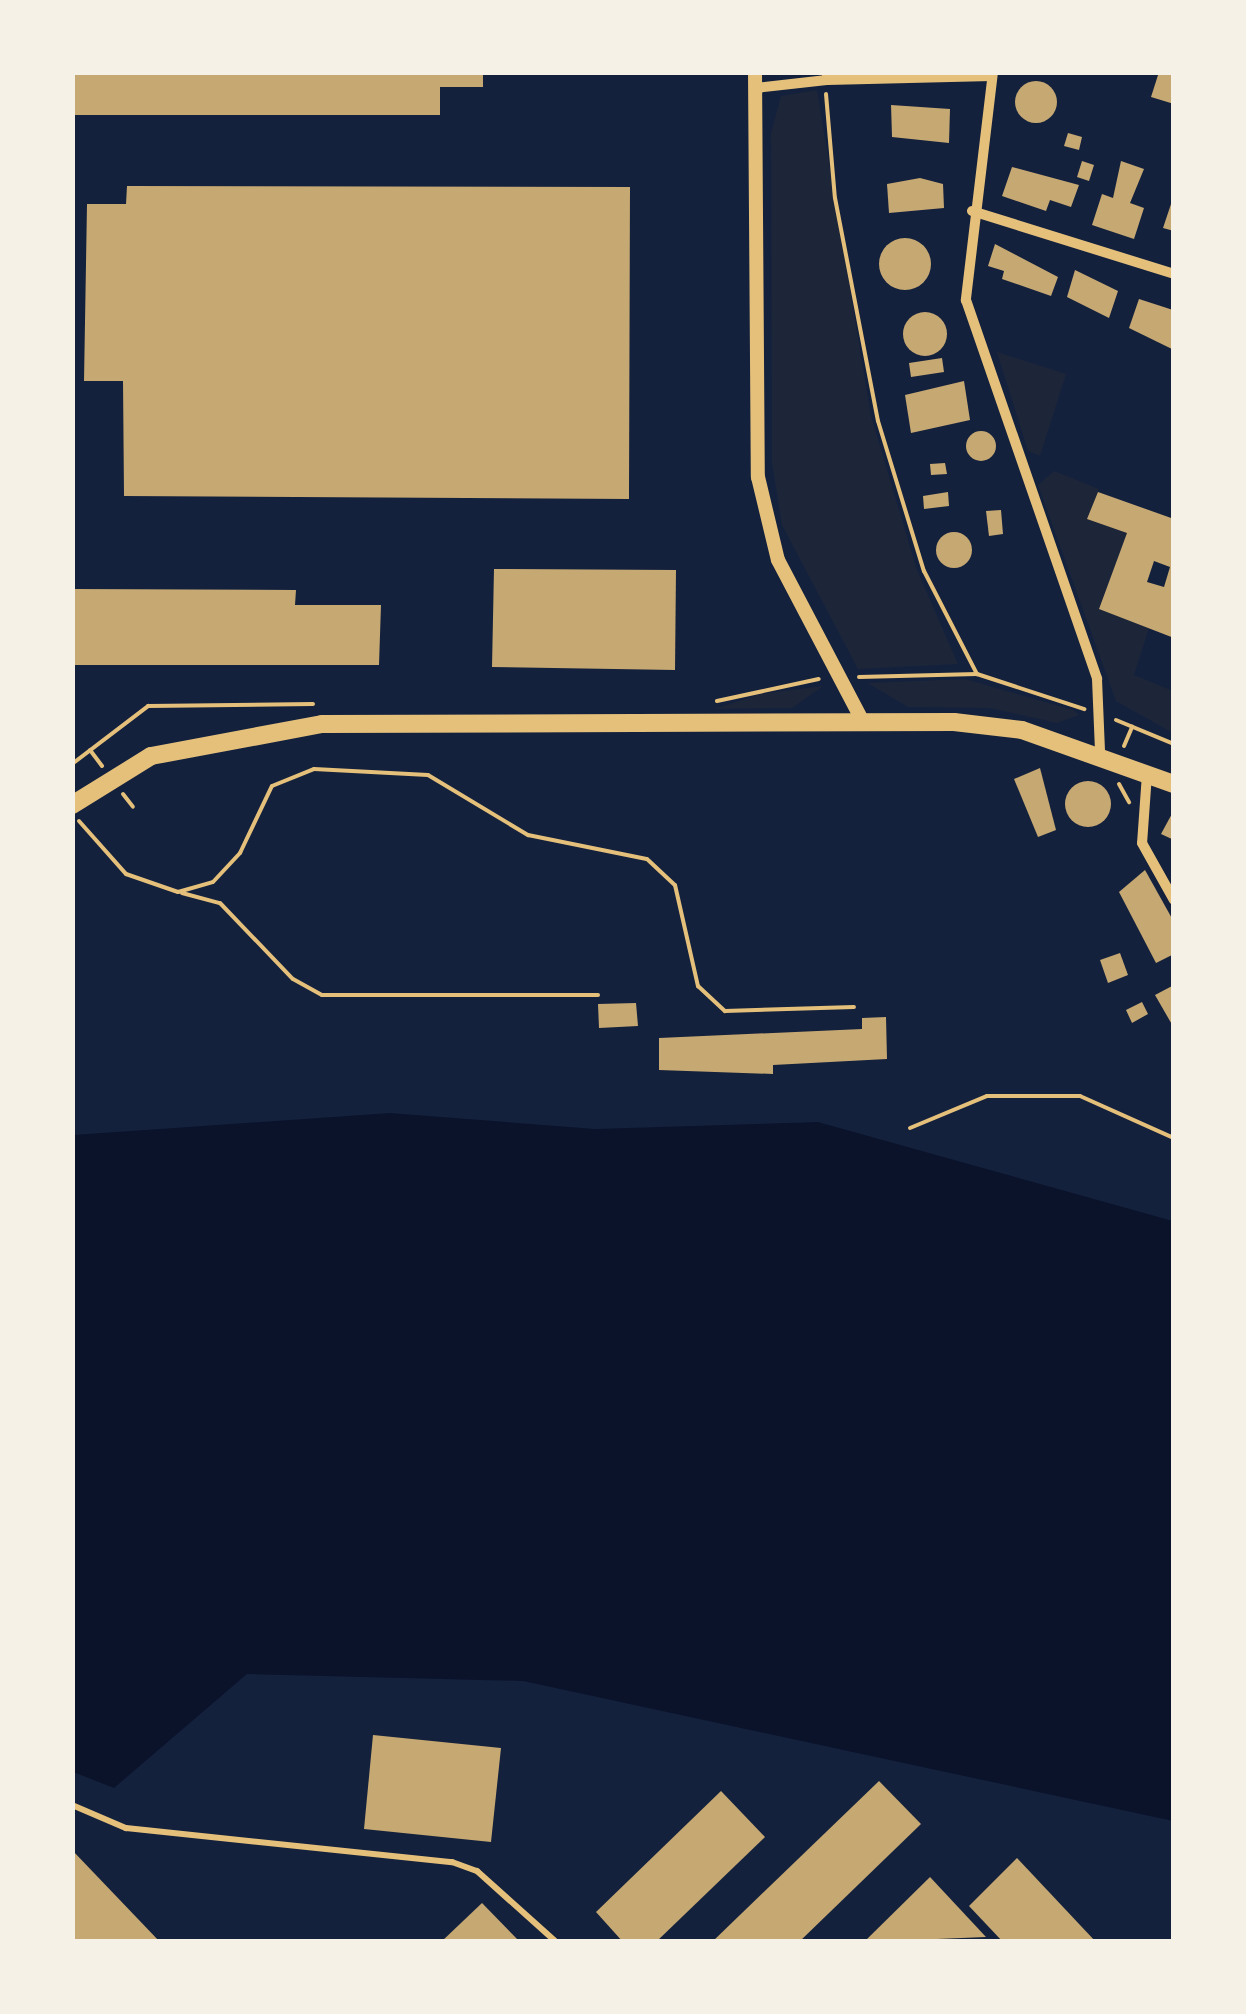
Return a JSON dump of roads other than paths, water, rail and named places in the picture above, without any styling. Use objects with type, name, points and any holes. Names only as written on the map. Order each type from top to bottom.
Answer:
[{"type":"main road","points":[[72,805],[151,756],[262,729],[864,724],[1005,728],[1100,752],[1174,784]]},
{"type":"street","points":[[864,724],[778,560],[758,478],[756,80],[993,74],[972,211],[966,300],[1096,679],[1100,752]]},
{"type":"street","points":[[972,211],[1174,274]]},
{"type":"street","points":[[1148,772],[1142,843],[1174,900]]},
{"type":"lane","points":[[72,1805],[126,1828],[452,1862],[477,1871],[556,1942]]}]
